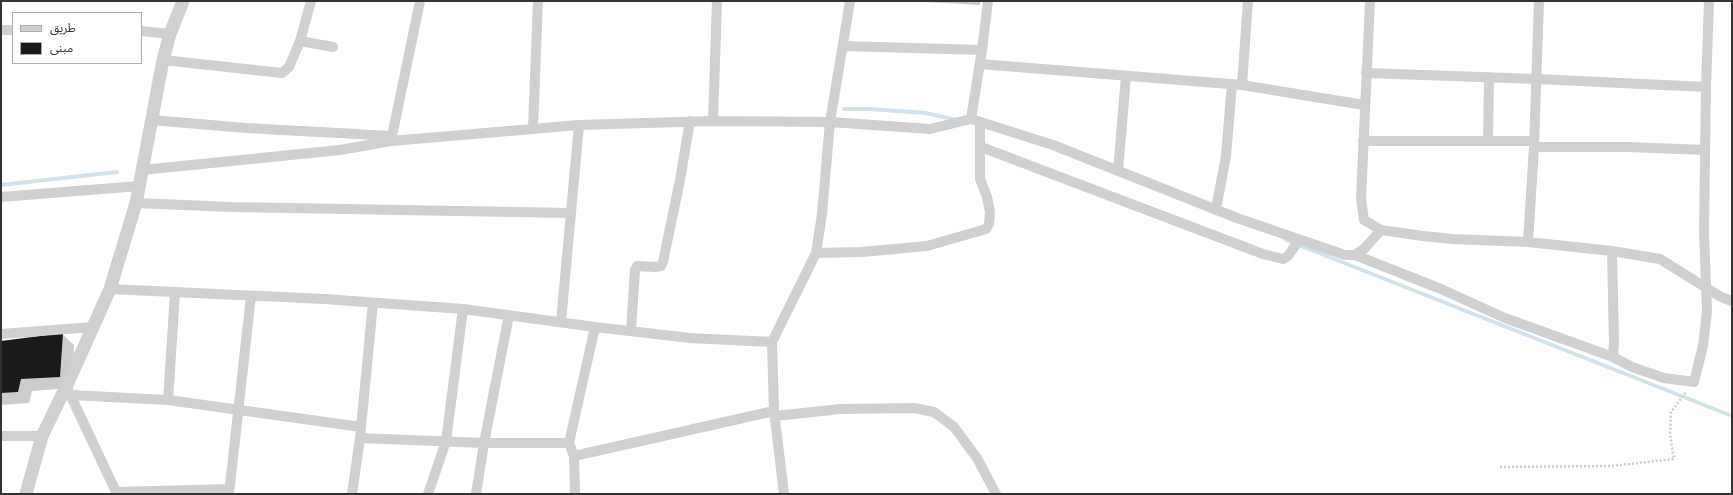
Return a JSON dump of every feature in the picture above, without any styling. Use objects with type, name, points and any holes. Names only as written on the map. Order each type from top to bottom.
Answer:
[{"type":"street","points":[[26,494],[42,436],[69,391],[93,327],[110,289],[136,204],[163,60],[170,34],[183,1]]},
{"type":"street","points":[[163,60],[282,72],[289,67],[300,41],[311,1]]},
{"type":"street","points":[[392,138],[420,1]]},
{"type":"street","points":[[533,128],[538,1]]},
{"type":"street","points":[[713,121],[717,1]]},
{"type":"street","points":[[784,494],[775,414],[772,342],[816,253],[822,214],[830,122],[850,1]]},
{"type":"street","points":[[816,253],[862,252],[927,246],[986,229],[989,224],[990,212],[988,197],[980,179],[981,147],[975,120],[988,1]]},
{"type":"street","points":[[1242,85],[1248,1]]},
{"type":"street","points":[[1370,1],[1363,141],[1362,212],[1364,220],[1381,230],[1453,239],[1528,242],[1612,251],[1660,259],[1721,298],[1732,301]]},
{"type":"street","points":[[1528,242],[1537,79],[1539,1]]},
{"type":"street","points":[[152,120],[392,138],[579,125],[690,121],[830,122],[930,128],[975,120],[1053,145],[1299,240],[1345,255],[1354,255],[1505,318],[1613,357],[1632,367],[1664,378],[1694,382],[1702,346],[1707,288],[1704,232],[1709,1]]},
{"type":"street","points":[[1,30],[12,30]]},
{"type":"street","points":[[142,31],[170,34]]},
{"type":"street","points":[[300,41],[333,47]]},
{"type":"street","points":[[843,46],[982,50]]},
{"type":"street","points":[[980,64],[1242,85],[1364,105]]},
{"type":"street","points":[[1366,73],[1706,87]]},
{"type":"street","points":[[1118,171],[1126,76]]},
{"type":"street","points":[[1488,142],[1489,77]]},
{"type":"street","points":[[1216,209],[1226,156],[1232,84]]},
{"type":"street","points":[[631,330],[635,270],[637,266],[661,266],[663,262],[680,180],[690,121]]},
{"type":"street","points":[[561,322],[579,125]]},
{"type":"street","points":[[142,170],[340,150],[392,138]]},
{"type":"street","points":[[1363,141],[1488,142],[1705,150]]},
{"type":"street","points":[[981,147],[1263,254],[1283,259],[1288,256],[1299,240]]},
{"type":"street","points":[[1,197],[139,186]]},
{"type":"street","points":[[136,204],[571,213]]},
{"type":"street","points":[[1354,255],[1364,249],[1381,230]]},
{"type":"street","points":[[1612,251],[1613,357]]},
{"type":"street","points":[[110,289],[463,309],[690,338],[772,342]]},
{"type":"street","points":[[168,400],[175,293]]},
{"type":"street","points":[[69,391],[117,493],[229,492],[251,296]]},
{"type":"street","points":[[352,494],[360,438],[374,303]]},
{"type":"street","points":[[428,494],[446,441],[463,309]]},
{"type":"street","points":[[476,494],[484,443],[509,315]]},
{"type":"street","points":[[1,334],[93,327]]},
{"type":"street","points":[[575,494],[574,456],[569,443],[595,327]]},
{"type":"street","points":[[69,391],[239,408],[361,427]]},
{"type":"street","points":[[574,456],[775,414],[848,409],[914,408],[934,412],[954,427],[977,458],[996,494]]},
{"type":"street","points":[[1,436],[42,436]]},
{"type":"street","points":[[360,438],[484,443],[569,443]]},
{"type":"path","points":[[1500,467],[1611,466],[1674,459],[1670,434],[1672,412],[1694,382]]},
{"type":"building","points":[[63,333],[60,377],[21,379],[18,392],[1,393],[1,341]]},
{"type":"waterway","points":[[844,109],[870,109],[926,113],[957,120]]},
{"type":"waterway","points":[[1,185],[117,172]]},
{"type":"waterway","points":[[1286,240],[1732,416]]}]
